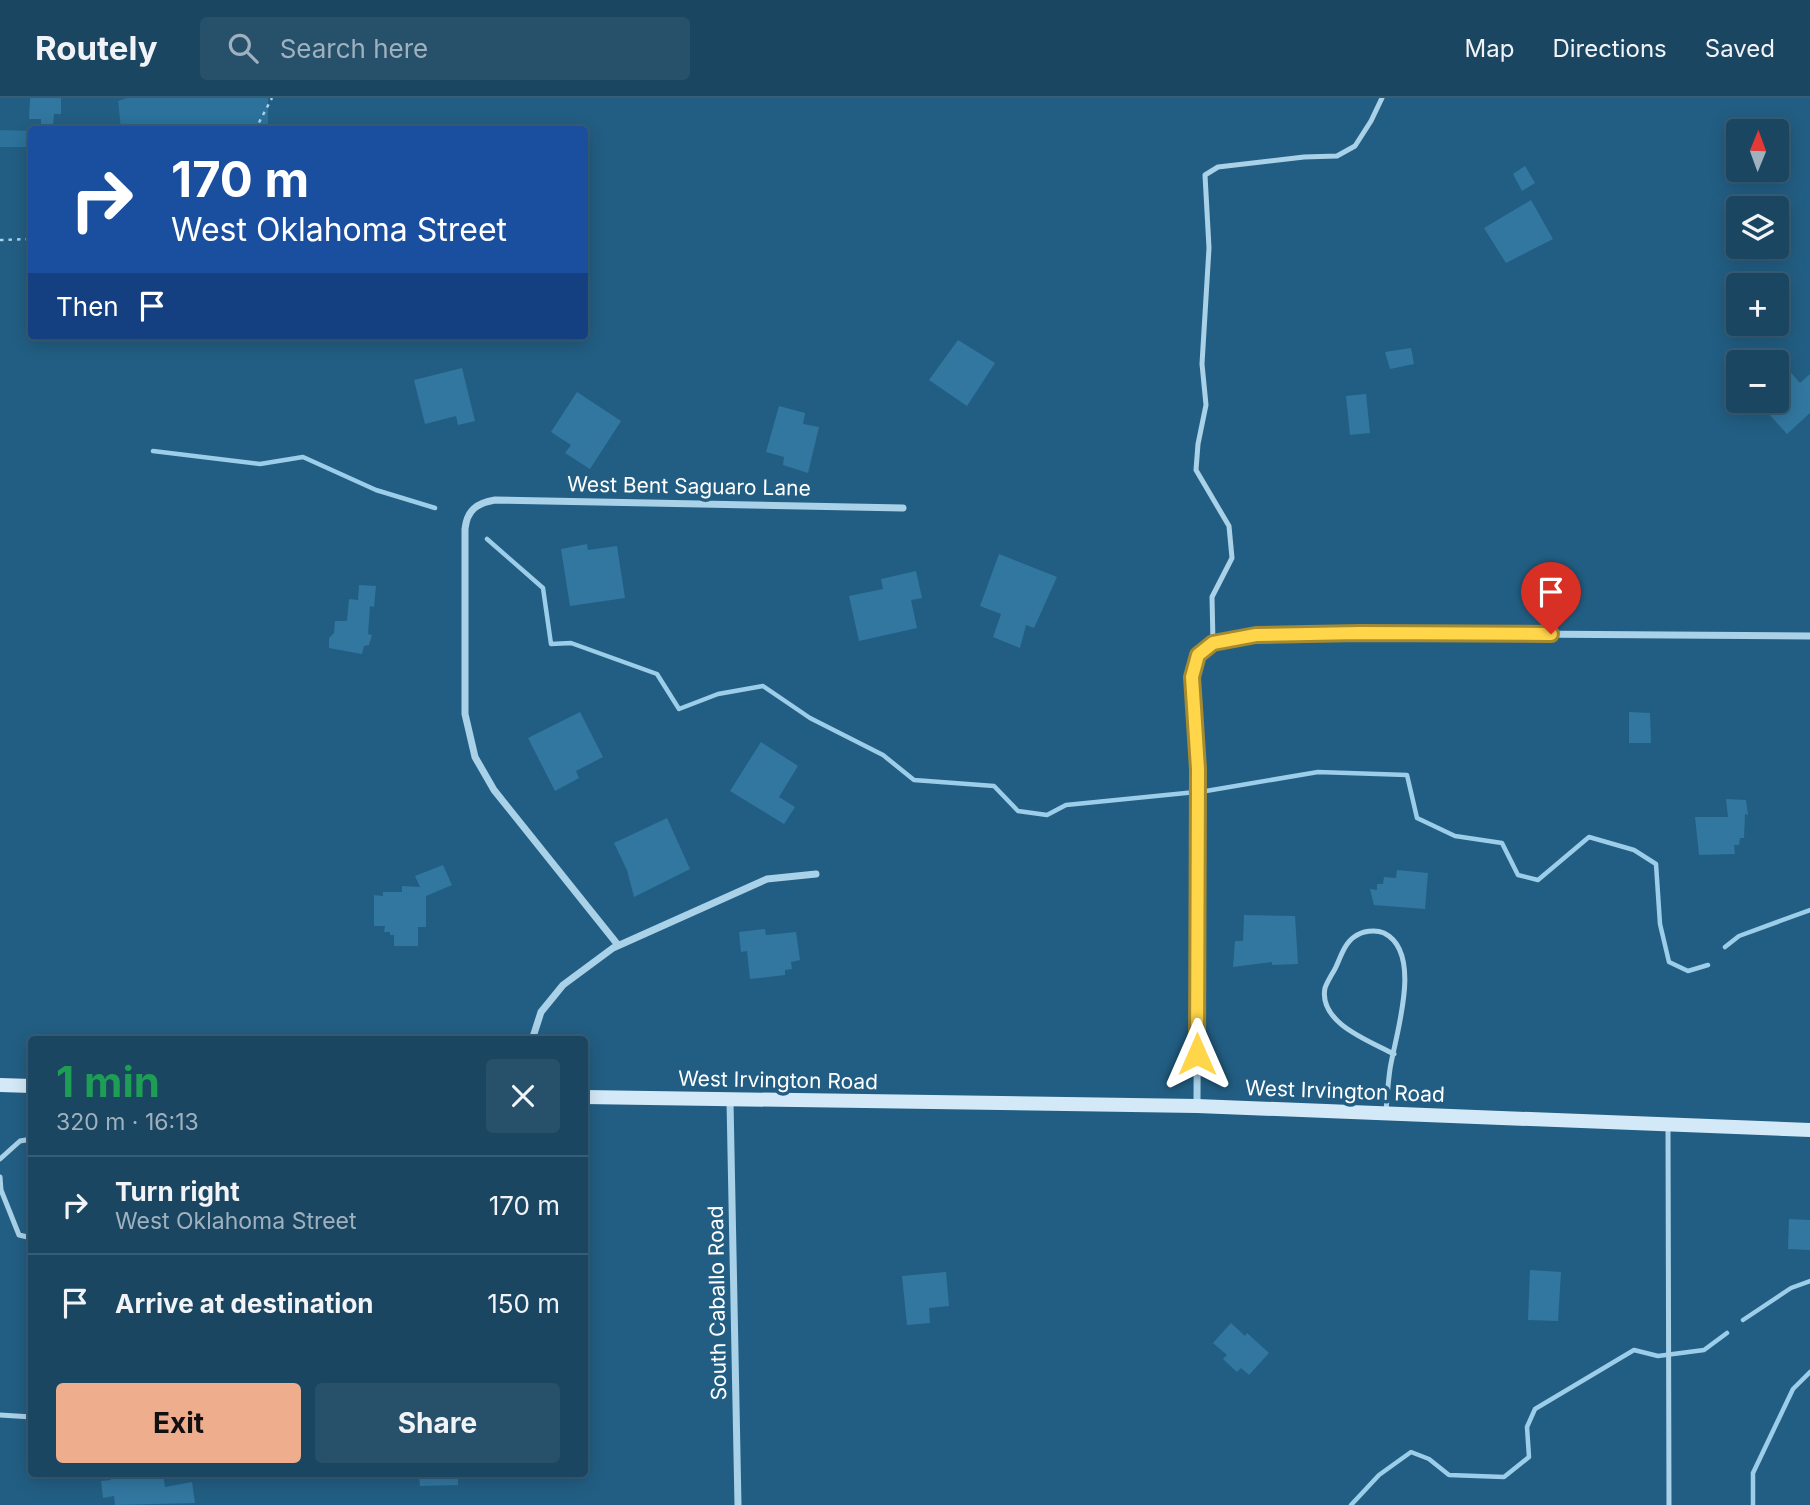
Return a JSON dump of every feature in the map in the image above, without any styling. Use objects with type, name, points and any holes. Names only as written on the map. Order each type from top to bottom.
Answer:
[{"type":"main road","points":[[0,1085],[28,1086]]},
{"type":"main road","name":"West Irvington Road","points":[[588,1097],[1197,1106],[1810,1130]]},
{"type":"street","name":"West Bent Saguaro Lane","points":[[618,945],[494,790],[475,757],[465,714],[464,529],[475,506],[495,500],[903,508]]},
{"type":"street","points":[[1197,1106],[1198,769],[1192,677],[1198,655],[1213,643],[1256,635],[1360,633],[1810,636]]},
{"type":"street","points":[[533,1036],[541,1012],[563,985],[618,945],[767,879],[816,874]]},
{"type":"street","name":"South Caballo Road","points":[[730,1101],[738,1505]]},
{"type":"lane","points":[[1213,643],[1212,597],[1232,558],[1229,526],[1196,471],[1206,405],[1202,364],[1209,248],[1205,175],[1218,167],[1337,156],[1355,146],[1382,98]]},
{"type":"lane","points":[[1386,1114],[1405,998],[1405,977],[1402,959],[1387,934],[1376,930],[1364,932],[1354,936],[1346,946],[1325,988],[1326,1000],[1338,1021],[1394,1054]]},
{"type":"lane","points":[[1668,1125],[1669,1505]]},
{"type":"lane","points":[[0,1159],[20,1141],[28,1140]]},
{"type":"lane","points":[[0,1177],[1,1190],[19,1235],[28,1237]]},
{"type":"lane","points":[[0,1415],[28,1417]]},
{"type":"path","points":[[257,126],[272,98]]},
{"type":"path","points":[[0,240],[28,239]]},
{"type":"shaded area","points":[[127,98],[268,98],[268,126],[121,126],[118,101]]},
{"type":"shaded area","points":[[0,130],[28,131],[28,147],[0,147]]},
{"type":"building","points":[[30,98],[61,98],[61,114],[54,114],[53,126],[41,126],[41,119],[29,119]]},
{"type":"building","points":[[1525,166],[1535,183],[1522,191],[1513,174]]},
{"type":"building","points":[[1531,200],[1553,239],[1506,263],[1484,228]]},
{"type":"building","points":[[958,340],[995,363],[967,406],[929,380]]},
{"type":"building","points":[[1411,348],[1414,364],[1390,369],[1385,352]]},
{"type":"building","points":[[462,368],[475,421],[458,425],[456,416],[425,424],[414,380]]},
{"type":"building","points":[[1789,370],[1800,383],[1810,374],[1810,413],[1787,434],[1768,413],[1789,413]]},
{"type":"building","points":[[577,392],[621,421],[590,469],[565,453],[571,445],[551,432]]},
{"type":"building","points":[[1366,394],[1370,433],[1350,435],[1346,396]]},
{"type":"building","points":[[779,406],[805,413],[803,424],[819,427],[808,473],[783,465],[784,457],[766,452]]},
{"type":"building","points":[[587,544],[588,550],[617,546],[625,598],[570,606],[561,549]]},
{"type":"building","points":[[999,554],[1057,577],[1034,628],[1026,625],[1020,648],[993,637],[1001,614],[980,606]]},
{"type":"building","points":[[916,571],[922,598],[911,600],[917,628],[859,641],[849,596],[883,589],[881,579]]},
{"type":"building","points":[[359,585],[376,586],[374,607],[370,606],[368,634],[372,635],[369,645],[364,646],[362,654],[329,648],[329,638],[334,633],[335,621],[347,621],[349,599],[358,600]]},
{"type":"building","points":[[580,712],[603,757],[576,771],[579,778],[555,791],[528,738]]},
{"type":"building","points":[[1629,712],[1650,713],[1651,743],[1629,743]]},
{"type":"building","points":[[761,742],[798,766],[779,797],[795,807],[784,824],[730,791]]},
{"type":"building","points":[[1726,799],[1746,800],[1748,815],[1745,814],[1744,838],[1740,838],[1739,845],[1734,845],[1735,854],[1699,855],[1695,817],[1728,817]]},
{"type":"building","points":[[667,818],[690,869],[634,897],[627,870],[614,843]]},
{"type":"building","points":[[443,865],[452,885],[426,896],[426,927],[418,927],[418,946],[394,946],[394,935],[384,932],[385,926],[374,926],[374,895],[402,892],[402,886],[420,887],[415,876]]},
{"type":"building","points":[[1397,870],[1428,873],[1425,909],[1374,905],[1370,889],[1377,890],[1377,884],[1383,884],[1384,877],[1396,878]]},
{"type":"building","points":[[1244,915],[1295,916],[1298,964],[1272,965],[1272,962],[1233,967],[1235,941],[1243,941]]},
{"type":"building","points":[[765,929],[766,935],[796,932],[800,960],[791,962],[792,969],[785,970],[785,975],[750,979],[747,951],[741,952],[739,932]]},
{"type":"building","points":[[1789,1219],[1810,1220],[1810,1250],[1788,1249]]},
{"type":"building","points":[[1530,1270],[1561,1272],[1558,1321],[1528,1320]]},
{"type":"building","points":[[946,1272],[949,1306],[929,1308],[930,1323],[907,1325],[902,1276]]},
{"type":"building","points":[[1231,1323],[1269,1353],[1249,1375],[1241,1368],[1237,1372],[1223,1359],[1227,1355],[1213,1343]]},
{"type":"building","points":[[111,1477],[163,1477],[165,1487],[192,1482],[195,1503],[115,1505],[114,1496],[103,1498],[101,1481],[111,1480]]},
{"type":"building","points":[[419,1477],[458,1477],[458,1485],[420,1486]]},
{"type":"waterway","points":[[153,451],[260,464],[303,457],[376,490],[435,508]]},
{"type":"waterway","points":[[487,539],[543,588],[551,644],[571,643],[657,674],[679,709],[718,694],[763,686],[810,718],[883,755],[914,780],[994,786],[1018,811],[1047,815],[1066,805],[1206,791],[1318,772],[1407,775],[1417,818],[1455,836],[1502,843],[1518,875],[1538,880],[1589,837],[1634,850],[1656,864],[1660,924],[1669,962],[1688,971],[1708,965]]},
{"type":"waterway","points":[[1725,947],[1739,936],[1810,910]]},
{"type":"waterway","points":[[1743,1320],[1791,1288],[1810,1281]]},
{"type":"waterway","points":[[1351,1505],[1379,1475],[1411,1452],[1429,1459],[1449,1475],[1504,1477],[1529,1457],[1527,1427],[1535,1409],[1634,1350],[1658,1356],[1704,1350],[1727,1333]]},
{"type":"waterway","points":[[1753,1505],[1753,1473],[1793,1389],[1810,1372]]},
{"type":"route","points":[[1197,1054],[1198,769],[1192,677],[1198,655],[1213,643],[1256,635],[1551,634]]}]
